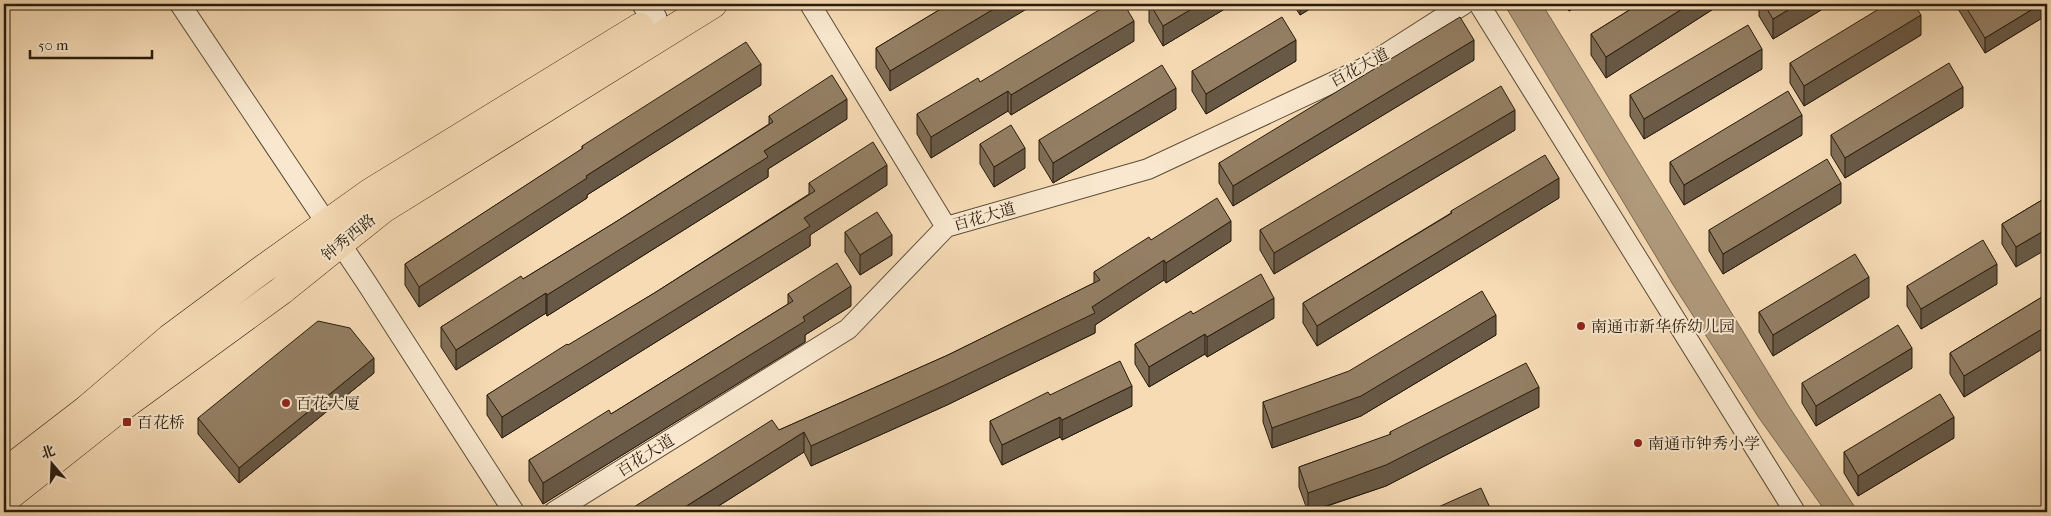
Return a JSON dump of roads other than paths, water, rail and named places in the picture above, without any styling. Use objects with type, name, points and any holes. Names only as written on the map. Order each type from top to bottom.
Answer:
[{"type":"main road","name":"钟秀西路","points":[[333,234],[372,192],[649,11],[677,4]]},
{"type":"main road","name":"钟秀西路","points":[[4,500],[63,440],[170,338],[333,234],[383,209],[713,4]]},
{"type":"main road","name":"钟秀西路","points":[[4,473],[63,440]]},
{"type":"main road","points":[[4,458],[63,440]]},
{"type":"main road","points":[[14,512],[63,440]]},
{"type":"street","points":[[180,4],[366,282],[514,512]]},
{"type":"street","points":[[810,4],[946,228]]},
{"type":"street","name":"百花大道","points":[[554,512],[848,328],[946,228],[1148,169],[1364,68],[1464,4]]},
{"type":"street","points":[[1479,4],[1795,512]]},
{"type":"place","name":"南通市新华侨幼儿园","points":[[1581,326]]},
{"type":"place","name":"百花大厦","points":[[286,403]]},
{"type":"place","name":"百花桥","points":[[127,422]]},
{"type":"place","name":"南通市钟秀小学","points":[[1638,443]]}]
